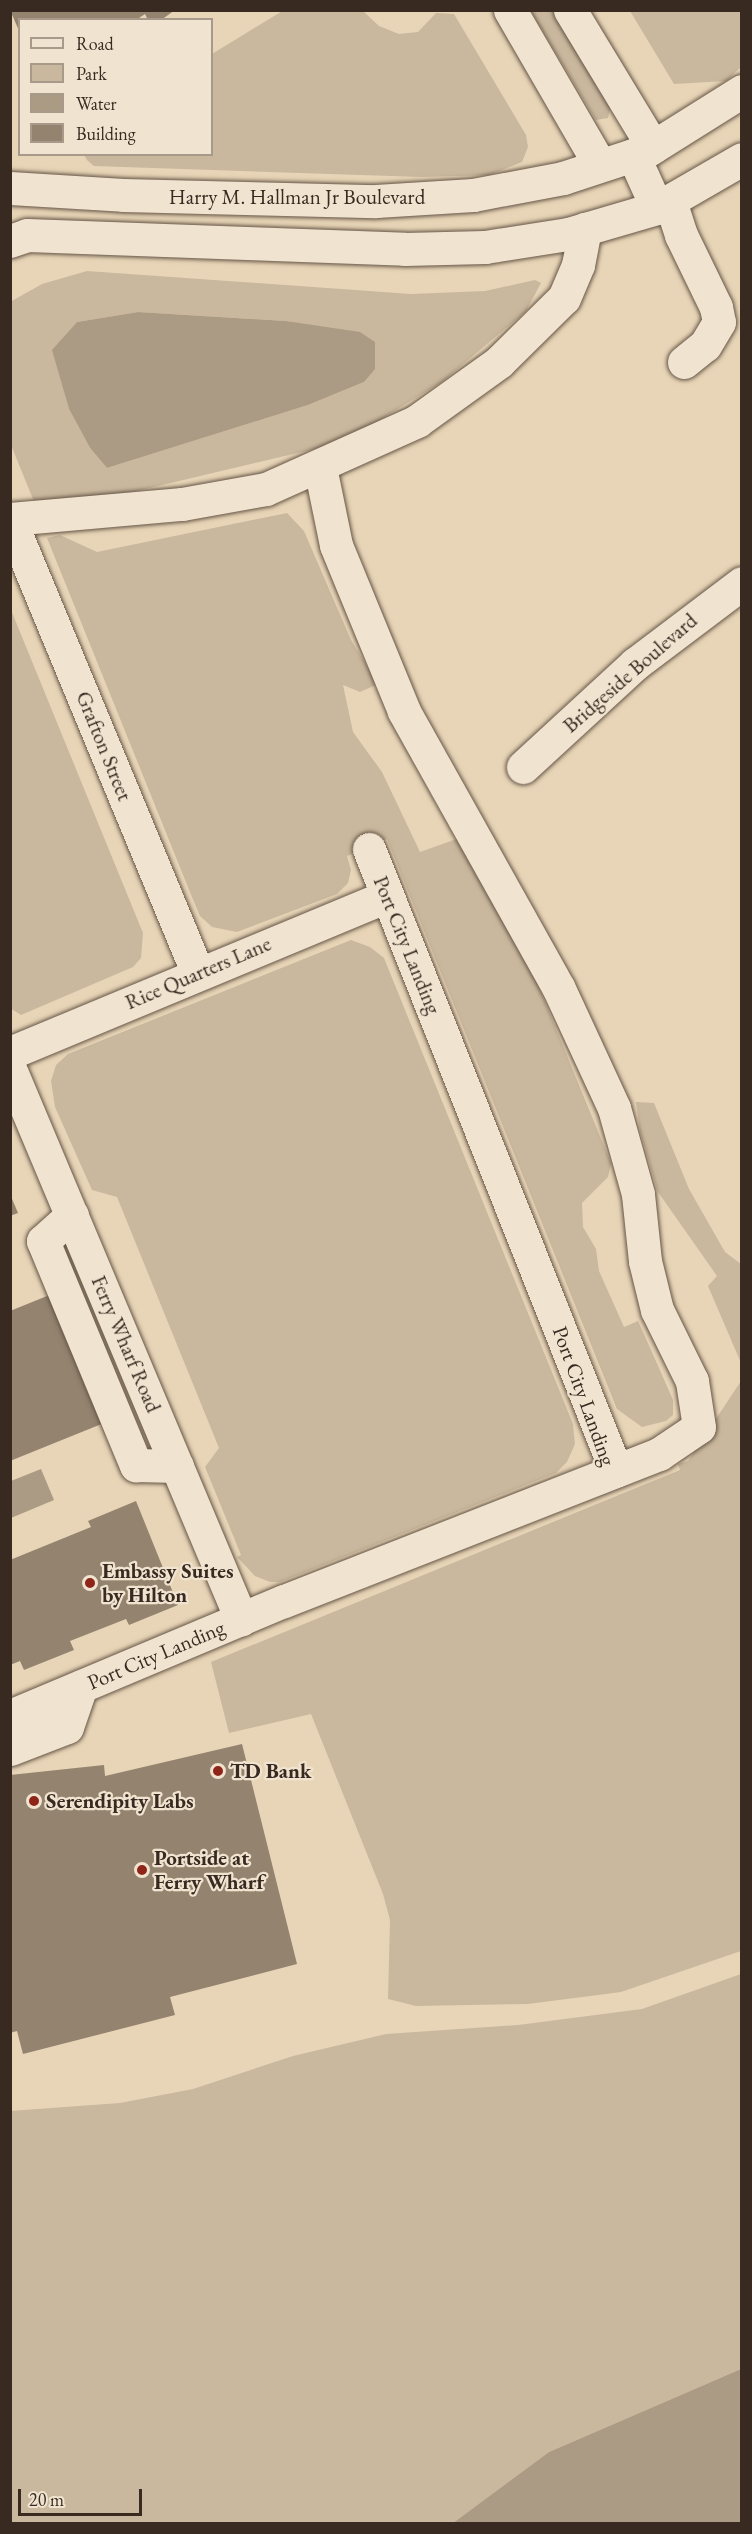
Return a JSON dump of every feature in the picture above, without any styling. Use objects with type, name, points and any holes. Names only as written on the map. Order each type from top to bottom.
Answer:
[{"type":"street","points":[[510,10],[600,165]]},
{"type":"street","points":[[570,10],[643,151],[664,204],[716,308],[718,322],[705,345],[684,362]]},
{"type":"street","name":"Harry M. Hallman Jr Boulevard","points":[[10,188],[90,194],[376,201],[473,195],[562,178],[643,151],[741,91]]},
{"type":"street","name":"Harry M. Hallman Jr Boulevard","points":[[10,241],[27,235],[428,248],[485,247],[585,229],[664,204],[741,159]]},
{"type":"street","points":[[10,520],[182,504],[266,489],[320,467],[417,421],[500,362],[564,298],[578,265],[585,229]]},
{"type":"street","points":[[320,467],[336,545],[404,711],[558,987],[614,1108],[638,1194],[645,1261],[657,1310],[692,1381],[699,1427],[674,1448],[616,1471]]},
{"type":"street","name":"Grafton Street","points":[[10,520],[197,972]]},
{"type":"street","name":"Bridgeside Boulevard","points":[[523,767],[635,664],[741,583]]},
{"type":"street","name":"Port City Landing","points":[[10,1716],[241,1619],[616,1471],[369,849]]},
{"type":"street","name":"Rice Quarters Lane","points":[[10,1053],[197,972],[387,896]]},
{"type":"street","name":"Ferry Wharf Road","points":[[10,1068],[241,1619]]},
{"type":"street","points":[[10,1749],[67,1727],[81,1686]]},
{"type":"green space","points":[[284,10],[363,11],[379,26],[399,34],[418,32],[436,13],[454,14],[526,135],[528,147],[522,162],[489,175],[421,177],[94,166],[87,160],[85,156],[213,156],[213,53]]},
{"type":"green space","points":[[531,11],[554,11],[611,105],[608,118],[596,120]]},
{"type":"green space","points":[[630,11],[741,11],[741,67],[726,81],[674,84]]},
{"type":"green space","points":[[87,271],[411,294],[485,291],[535,280],[541,283],[526,311],[443,381],[344,442],[99,500],[37,509],[11,445],[10,302],[42,284]],"holes":[[[138,312],[286,321],[322,328],[364,382],[308,405],[107,468],[90,448],[69,409],[53,350],[77,322]]]},
{"type":"green space","points":[[287,513],[304,531],[351,640],[378,684],[360,692],[343,685],[353,732],[382,772],[420,852],[465,836],[522,946],[611,1163],[608,1177],[582,1203],[583,1227],[596,1249],[599,1271],[624,1327],[638,1321],[673,1400],[673,1415],[666,1421],[642,1427],[617,1409],[387,839],[347,856],[351,870],[348,883],[337,894],[237,932],[212,927],[200,916],[47,538],[60,535],[97,552]]},
{"type":"green space","points":[[11,610],[143,933],[141,958],[133,967],[21,1015],[10,1008]]},
{"type":"green space","points":[[351,940],[370,947],[384,958],[573,1424],[575,1444],[567,1462],[556,1473],[280,1582],[270,1582],[255,1576],[237,1557],[241,1555],[205,1467],[219,1448],[117,1197],[92,1190],[55,1107],[51,1081],[56,1065],[68,1054]]},
{"type":"green space","points":[[636,1102],[654,1103],[689,1189],[725,1252],[741,1264],[741,1363],[708,1286],[717,1276],[658,1192],[640,1131]]},
{"type":"green space","points":[[741,1381],[741,1951],[621,1992],[528,2004],[416,2006],[388,1999],[390,1920],[383,1894],[311,1714],[229,1733],[211,1662],[680,1470],[678,1464],[688,1461]]},
{"type":"green space","points":[[741,1974],[741,2369],[549,2452],[453,2523],[11,2523],[10,2111],[120,2103],[193,2089],[293,2056],[386,2034],[518,2025],[642,2009]]},
{"type":"water","points":[[138,312],[286,321],[360,332],[375,342],[375,369],[364,382],[308,405],[107,468],[90,448],[69,409],[52,350],[77,322]]},
{"type":"water","points":[[41,1469],[54,1500],[11,1518],[11,1481]]},
{"type":"water","points":[[741,2369],[741,2523],[453,2523],[549,2452]]},
{"type":"building","points":[[10,10],[175,10],[164,18],[147,18],[145,14],[139,18],[18,18],[18,28]]},
{"type":"building","points":[[10,1194],[18,1213],[10,1216]]},
{"type":"building","points":[[52,1294],[104,1423],[10,1461],[10,1311]]},
{"type":"building","name":"Embassy Suites by Hilton","points":[[136,1501],[178,1605],[129,1625],[126,1619],[70,1641],[74,1650],[24,1670],[20,1661],[10,1665],[10,1560],[91,1527],[88,1521]]},
{"type":"building","name":"Portside at Ferry Wharf","points":[[242,1744],[297,1964],[170,1997],[175,2015],[23,2054],[17,2031],[10,2033],[10,1775],[104,1765],[105,1776]]},
{"type":"place","name":"Embassy Suites by Hilton","points":[[90,1583]]},
{"type":"place","name":"TD Bank","points":[[218,1771]]},
{"type":"place","name":"Serendipity Labs","points":[[34,1801]]},
{"type":"place","name":"Portside at Ferry Wharf","points":[[142,1870]]}]
